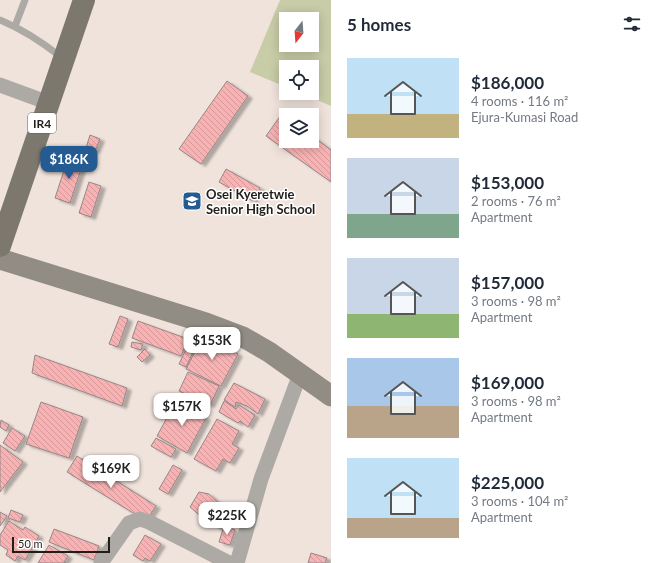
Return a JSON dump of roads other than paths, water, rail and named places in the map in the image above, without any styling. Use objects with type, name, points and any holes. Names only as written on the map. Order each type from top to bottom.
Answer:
[{"type":"main road","name":"IR4","points":[[1,239],[84,0]]},
{"type":"street","points":[[0,85],[49,103]]},
{"type":"street","points":[[0,259],[206,323],[243,337],[269,352],[331,396]]},
{"type":"street","points":[[237,563],[261,479],[300,374]]},
{"type":"street","points":[[101,563],[129,523],[140,519],[229,563]]},
{"type":"lane","points":[[15,26],[25,0]]},
{"type":"lane","points":[[0,20],[15,26],[64,58]]},
{"type":"place","name":"Osei Kyeretwie Senior High School","points":[[192,201]]}]
